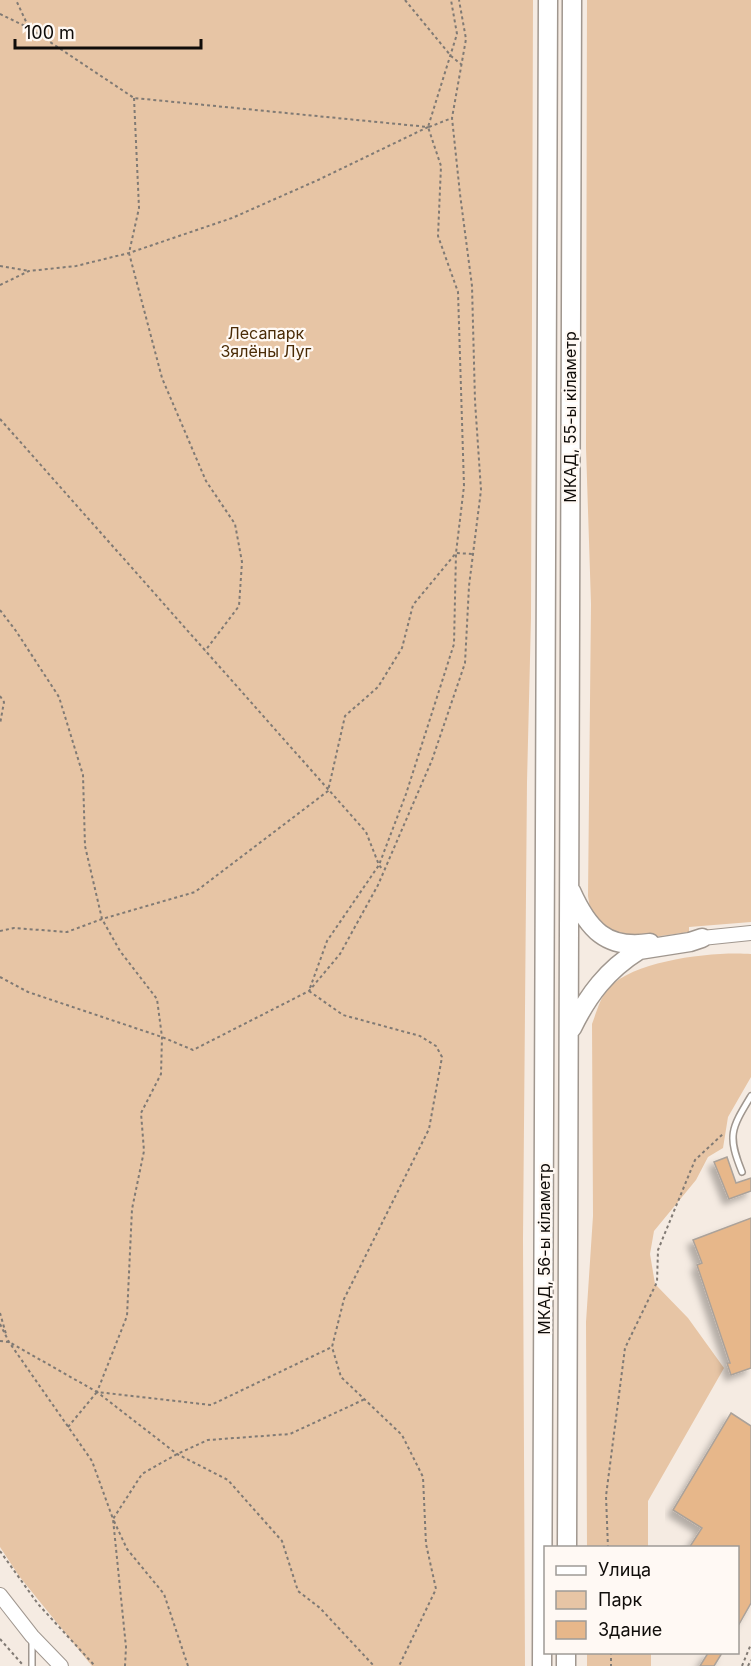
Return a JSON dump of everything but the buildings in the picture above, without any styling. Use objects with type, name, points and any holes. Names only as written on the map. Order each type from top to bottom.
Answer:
[{"type":"highway","name":"МКАД, 55-ы кіламетр","points":[[545,833],[548,0]]},
{"type":"highway","name":"МКАД, 55-ы кіламетр","points":[[569,834],[572,0]]},
{"type":"highway","name":"МКАД, 56-ы кіламетр","points":[[542,1666],[545,833]]},
{"type":"highway","name":"МКАД, 56-ы кіламетр","points":[[567,1546],[569,834]]},
{"type":"highway","points":[[569,886],[582,914],[598,934],[617,942],[634,945],[690,936],[702,938]]},
{"type":"highway","points":[[570,1033],[584,1003],[599,983],[632,954],[639,950],[702,938]]},
{"type":"main road","points":[[702,938],[751,933]]},
{"type":"main road","points":[[0,1595],[32,1636],[61,1666]]},
{"type":"lane","points":[[742,1172],[734,1154],[731,1138],[735,1123],[751,1096]]},
{"type":"lane","points":[[32,1636],[32,1666]]},
{"type":"path","points":[[16,0],[28,28]]},
{"type":"path","points":[[405,0],[451,56],[462,65]]},
{"type":"path","points":[[309,991],[327,941],[379,865],[406,794],[454,644],[456,553],[464,486],[458,292],[438,236],[441,166],[429,127],[458,34],[451,0]]},
{"type":"path","points":[[0,977],[28,993],[162,1037],[193,1050],[309,991],[340,954],[384,871],[432,760],[465,663],[469,586],[481,490],[475,401],[472,286],[459,195],[452,118],[466,39],[459,0]]},
{"type":"path","points":[[0,14],[28,28],[134,98],[429,127]]},
{"type":"path","points":[[134,98],[139,208],[129,253],[162,378],[206,481],[236,525],[242,562],[239,606],[205,651]]},
{"type":"path","points":[[0,266],[29,271],[76,266],[129,253],[232,218],[452,118]]},
{"type":"path","points":[[0,285],[29,271]]},
{"type":"path","points":[[0,419],[366,832],[379,865],[384,871]]},
{"type":"path","points":[[456,553],[473,554]]},
{"type":"path","points":[[0,931],[14,928],[68,932],[102,919],[195,892],[328,791],[345,716],[378,687],[402,648],[413,605],[456,553]]},
{"type":"path","points":[[0,610],[59,697],[83,775],[85,846],[102,919],[120,951],[157,999],[162,1037],[161,1074],[141,1113],[144,1151],[132,1209],[127,1316],[97,1392],[68,1427]]},
{"type":"path","points":[[0,696],[4,702],[0,724]]},
{"type":"path","points":[[309,991],[343,1015],[420,1035],[436,1046],[442,1057],[429,1129],[344,1299],[332,1347],[341,1377],[402,1435],[423,1477],[426,1544],[436,1589],[399,1666]]},
{"type":"path","points":[[608,1546],[606,1496],[625,1348],[657,1282],[658,1250],[695,1160],[735,1123]]},
{"type":"path","points":[[0,1313],[9,1342]]},
{"type":"path","points":[[0,1324],[9,1342],[92,1461],[113,1519],[128,1549],[164,1594],[188,1666]]},
{"type":"path","points":[[0,1341],[9,1342],[97,1392],[177,1454],[228,1480],[282,1541],[298,1591],[320,1608],[374,1666]]},
{"type":"path","points":[[97,1392],[211,1405],[332,1347]]},
{"type":"path","points":[[125,1666],[126,1647],[113,1519],[142,1474],[208,1440],[290,1434],[364,1399]]},
{"type":"path","points":[[0,1551],[38,1604],[95,1666]]},
{"type":"path","points":[[0,1639],[24,1666]]},
{"type":"path","points":[[742,1666],[751,1644]]},
{"type":"path","points":[[748,1666],[751,1660]]},
{"type":"green space","name":"Лесапарк Зялёны Луг","points":[[0,0],[533,0],[531,618],[527,782],[523,1239],[525,1666],[92,1666],[19,1576],[0,1547]]},
{"type":"green space","points":[[587,0],[751,0],[751,922],[689,927],[689,932],[625,941],[604,930],[591,915],[588,896],[591,604],[586,448]]},
{"type":"green space","points":[[736,953],[751,954],[751,1077],[728,1117],[723,1148],[708,1157],[696,1180],[654,1231],[650,1254],[655,1284],[688,1318],[724,1368],[648,1501],[648,1546],[587,1546],[586,1322],[593,1216],[592,1024],[599,1004],[610,987],[638,970],[676,959]]},
{"type":"green space","points":[[587,1654],[651,1654],[651,1666],[587,1666]]}]
